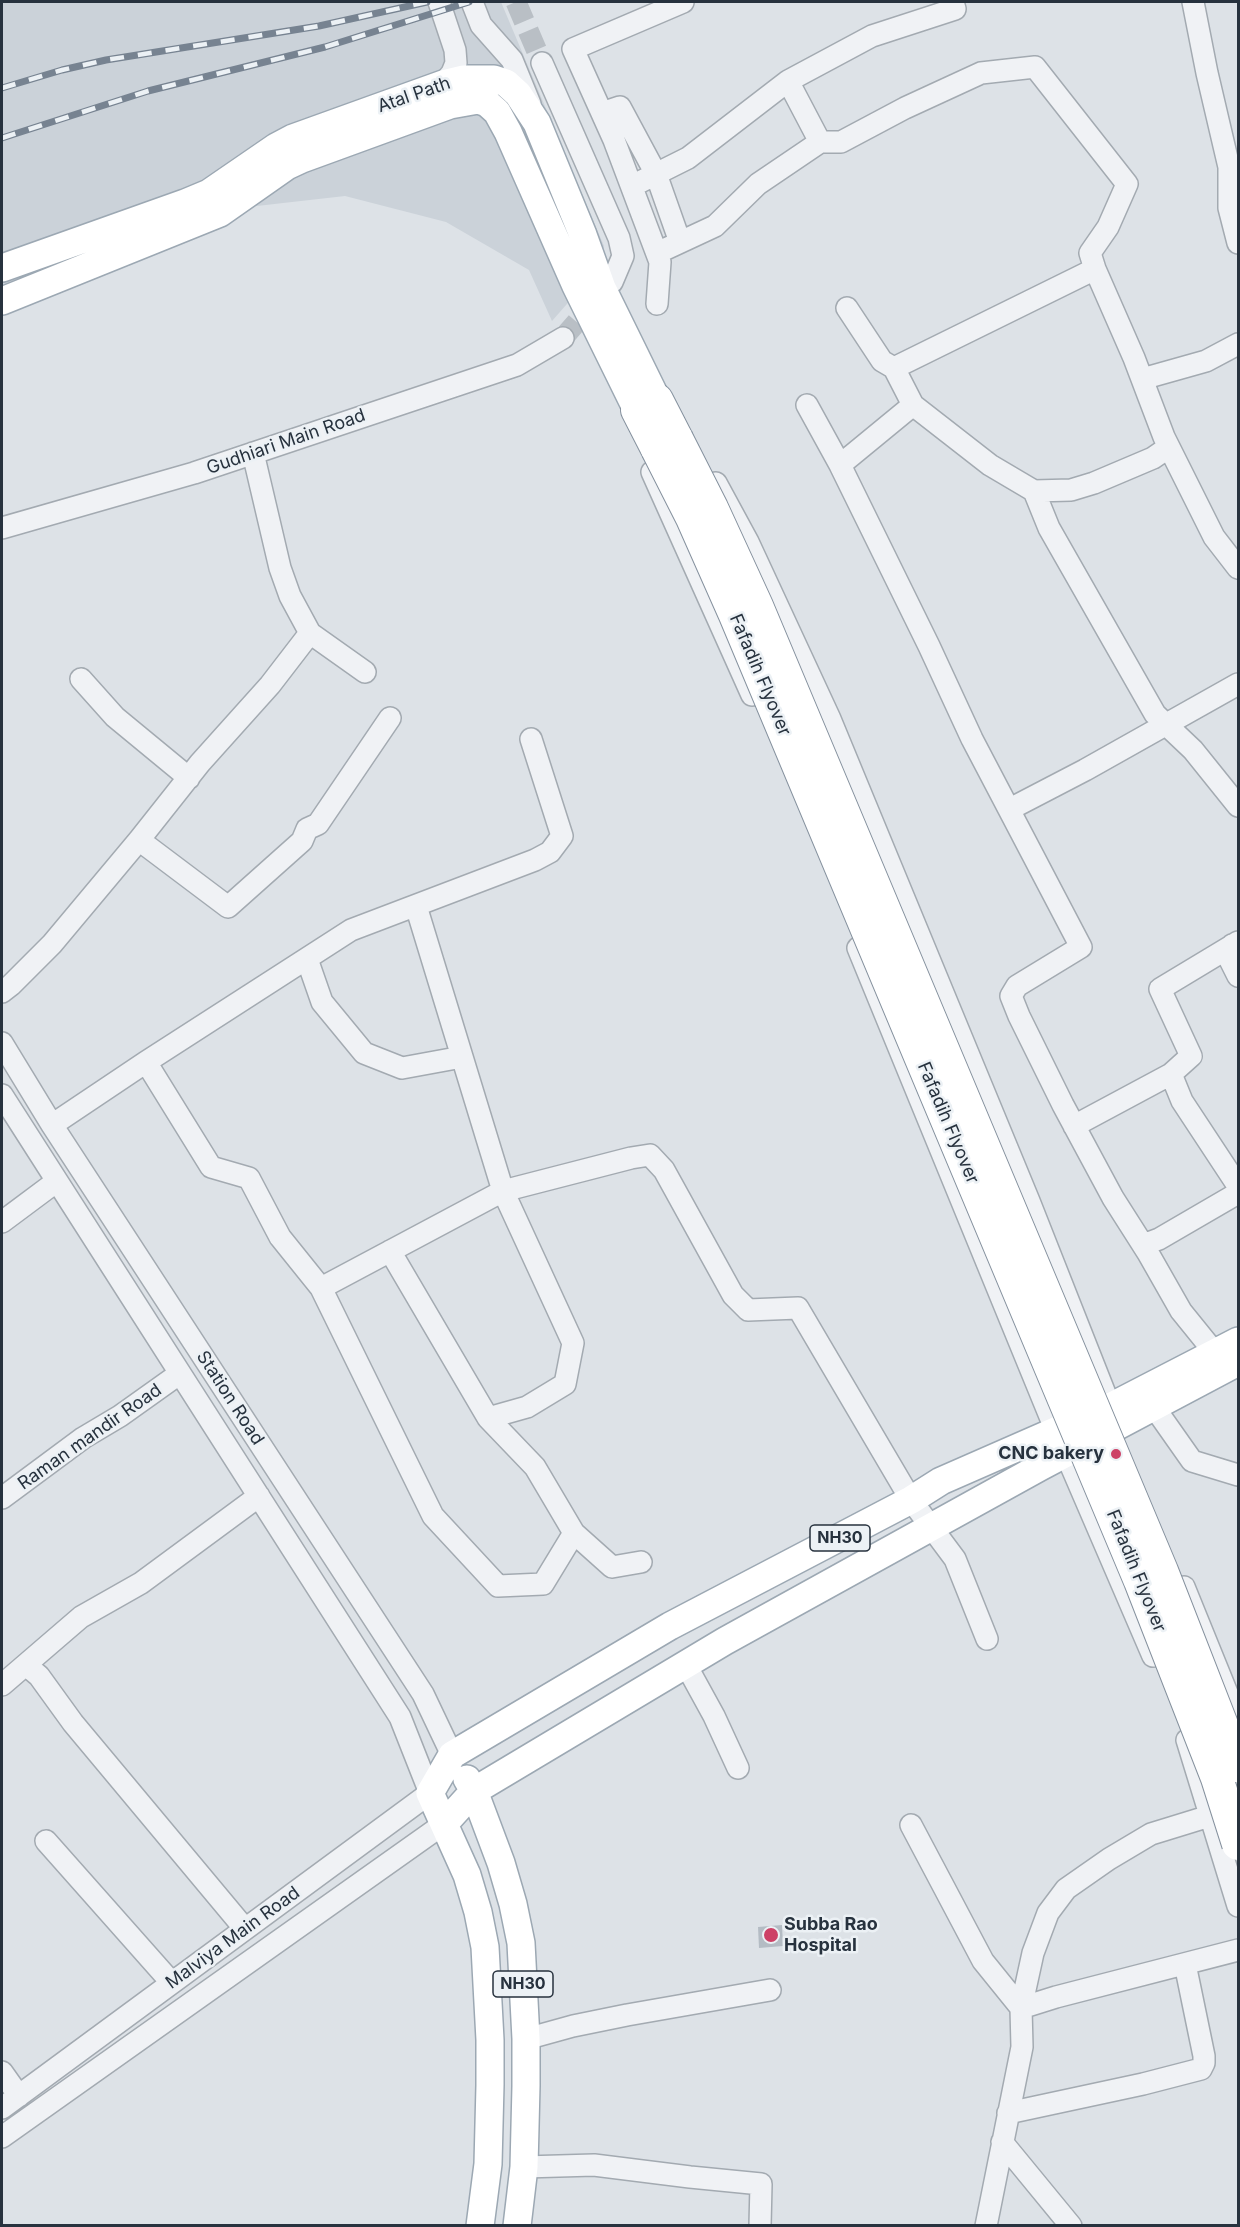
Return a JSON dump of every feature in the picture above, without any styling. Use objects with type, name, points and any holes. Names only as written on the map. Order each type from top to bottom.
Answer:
[{"type":"highway","name":"Fafadih Flyover","points":[[647,405],[667,444],[712,508],[761,617],[1162,1571],[1239,1766]]},
{"type":"highway","name":"Fafadih Flyover","points":[[667,444],[692,518],[735,615],[1140,1581],[1199,1728],[1239,1844]]},
{"type":"main road","name":"Atal Path","points":[[2,268],[209,193],[293,138],[443,84],[464,78],[494,79],[506,84],[518,94],[537,123],[583,235],[647,405]]},
{"type":"main road","name":"Atal Path","points":[[2,301],[220,213],[287,166],[302,159],[450,105],[478,100],[496,112],[508,132],[576,285],[647,405]]},
{"type":"main road","name":"NH30","points":[[1114,1417],[1154,1407],[1227,1357],[1239,1341]]},
{"type":"main road","name":"NH30","points":[[517,2226],[524,2167],[526,2039],[521,1943],[513,1904],[474,1791],[452,1755],[670,1626],[911,1500],[941,1481],[1061,1442],[1114,1417],[1227,1357]]},
{"type":"main road","name":"NH30","points":[[474,1791],[725,1641],[932,1528],[1061,1442]]},
{"type":"main road","name":"Malviya Main Road","points":[[430,1793],[452,1755]]},
{"type":"main road","points":[[445,1823],[474,1791]]},
{"type":"main road","name":"NH30","points":[[430,1793],[467,1875],[485,1947],[490,2085],[488,2164],[480,2226]]},
{"type":"street","points":[[439,2],[455,50],[456,63],[452,74],[443,84]]},
{"type":"street","points":[[472,2],[481,25],[512,60],[537,123]]},
{"type":"street","points":[[657,304],[660,262],[632,186],[573,49],[683,2]]},
{"type":"street","points":[[632,186],[688,158],[788,81],[872,36],[955,9],[952,2]]},
{"type":"street","points":[[1193,2],[1229,167],[1229,208],[1235,216],[1239,243]]},
{"type":"street","points":[[542,63],[619,238],[623,256],[612,282]]},
{"type":"street","points":[[657,253],[715,226],[758,184],[820,142],[841,142],[905,108],[981,73],[1035,67],[1127,184],[1108,227],[1090,254],[1169,447],[1214,537],[1239,568]]},
{"type":"street","points":[[788,81],[820,142]]},
{"type":"street","points":[[602,113],[620,107],[656,174],[680,242]]},
{"type":"street","points":[[894,368],[1095,269]]},
{"type":"street","points":[[847,308],[882,360],[894,368],[914,405],[990,465],[1034,491],[1071,490],[1094,483],[1153,458],[1169,447]]},
{"type":"street","name":"Gudhiari Main Road","points":[[2,528],[194,473],[517,364],[563,338]]},
{"type":"street","points":[[1142,379],[1206,361],[1239,344]]},
{"type":"street","points":[[1239,1720],[1114,1417],[1029,1201],[830,719],[753,552],[681,419],[647,405],[636,435],[773,743],[1061,1442],[1184,1730],[1239,1906]]},
{"type":"street","points":[[807,405],[840,465],[972,739],[1081,947],[1017,986],[1011,996],[1074,1126],[1113,1198],[1181,1311],[1227,1357]]},
{"type":"street","points":[[840,465],[914,405]]},
{"type":"street","points":[[253,453],[280,568],[290,597],[310,633],[365,672]]},
{"type":"street","points":[[1034,491],[1049,528],[1155,714],[1193,750],[1239,806]]},
{"type":"street","points":[[2,992],[52,944],[189,778],[270,685],[310,633]]},
{"type":"street","points":[[81,679],[115,717],[189,778]]},
{"type":"street","points":[[1010,809],[1239,684]]},
{"type":"street","points":[[139,840],[228,907],[302,841],[307,829],[318,824],[390,717]]},
{"type":"street","points":[[52,1125],[351,930],[535,860],[550,852],[562,836],[531,739]]},
{"type":"street","points":[[416,906],[503,1191],[573,1343],[565,1384],[526,1407],[488,1418]]},
{"type":"street","points":[[1074,1126],[1171,1074],[1191,1056],[1160,989],[1235,943]]},
{"type":"street","points":[[1235,943],[1230,960],[1239,975]]},
{"type":"street","points":[[306,959],[322,1002],[364,1053],[402,1068],[462,1057]]},
{"type":"street","name":"Station Road","points":[[2,1043],[52,1125],[423,1694],[452,1755]]},
{"type":"street","points":[[146,1062],[211,1167],[249,1178],[280,1237],[321,1288],[433,1516],[498,1586],[543,1584],[574,1533]]},
{"type":"street","points":[[1171,1074],[1182,1101],[1239,1186]]},
{"type":"street","name":"Station Road","points":[[2,1095],[400,1717],[430,1793]]},
{"type":"street","points":[[321,1288],[503,1191],[650,1155],[664,1170],[733,1295],[748,1310],[798,1308],[911,1500],[955,1559],[987,1639]]},
{"type":"street","points":[[2,1222],[57,1181]]},
{"type":"street","points":[[1143,1245],[1158,1239],[1239,1193]]},
{"type":"street","points":[[390,1251],[488,1418],[535,1467],[574,1533],[612,1566],[641,1562]]},
{"type":"street","name":"Raman mandir Road","points":[[2,1498],[83,1438],[120,1416],[179,1374]]},
{"type":"street","points":[[1154,1407],[1192,1461],[1239,1475]]},
{"type":"street","points":[[2,1685],[81,1617],[141,1583],[259,1496]]},
{"type":"street","points":[[26,1665],[39,1676],[73,1723],[246,1929]]},
{"type":"street","points":[[686,1665],[714,1716],[738,1768]]},
{"type":"street","name":"Malviya Main Road","points":[[2,2108],[430,1793]]},
{"type":"street","points":[[986,2226],[1022,2047],[1021,2008],[1033,1953],[1048,1913],[1066,1889],[1151,1834],[1211,1814],[1239,1800]]},
{"type":"street","points":[[2,2137],[445,1823]]},
{"type":"street","points":[[911,1825],[983,1961],[1021,2008]]},
{"type":"street","points":[[46,1841],[171,1982]]},
{"type":"street","points":[[1021,2008],[1239,1950]]},
{"type":"street","points":[[202,1961],[218,1983]]},
{"type":"street","points":[[1008,2113],[1201,2069],[1204,2056],[1185,1964]]},
{"type":"street","points":[[526,2039],[627,2015],[770,1990]]},
{"type":"street","points":[[75,2054],[90,2074]]},
{"type":"street","points":[[2,2072],[19,2096]]},
{"type":"street","points":[[1002,2142],[1071,2226]]},
{"type":"street","points":[[524,2167],[594,2165],[762,2184],[760,2226]]},
{"type":"shaded area","points":[[2,2],[501,2],[604,246],[602,264],[552,321],[529,270],[446,222],[345,196],[204,212],[2,288]]},
{"type":"building","points":[[782,1925],[783,1946],[759,1948],[758,1927]]},
{"type":"tunnel","points":[[516,2],[542,63]]},
{"type":"tunnel","points":[[563,338],[596,300]]},
{"type":"railway","points":[[2,88],[106,60],[319,26],[427,2]]},
{"type":"railway","points":[[2,138],[148,91],[325,47],[469,2]]},
{"type":"place","name":"CNC bakery","points":[[1116,1454]]},
{"type":"place","name":"Subba Rao Hospital","points":[[771,1935]]}]
